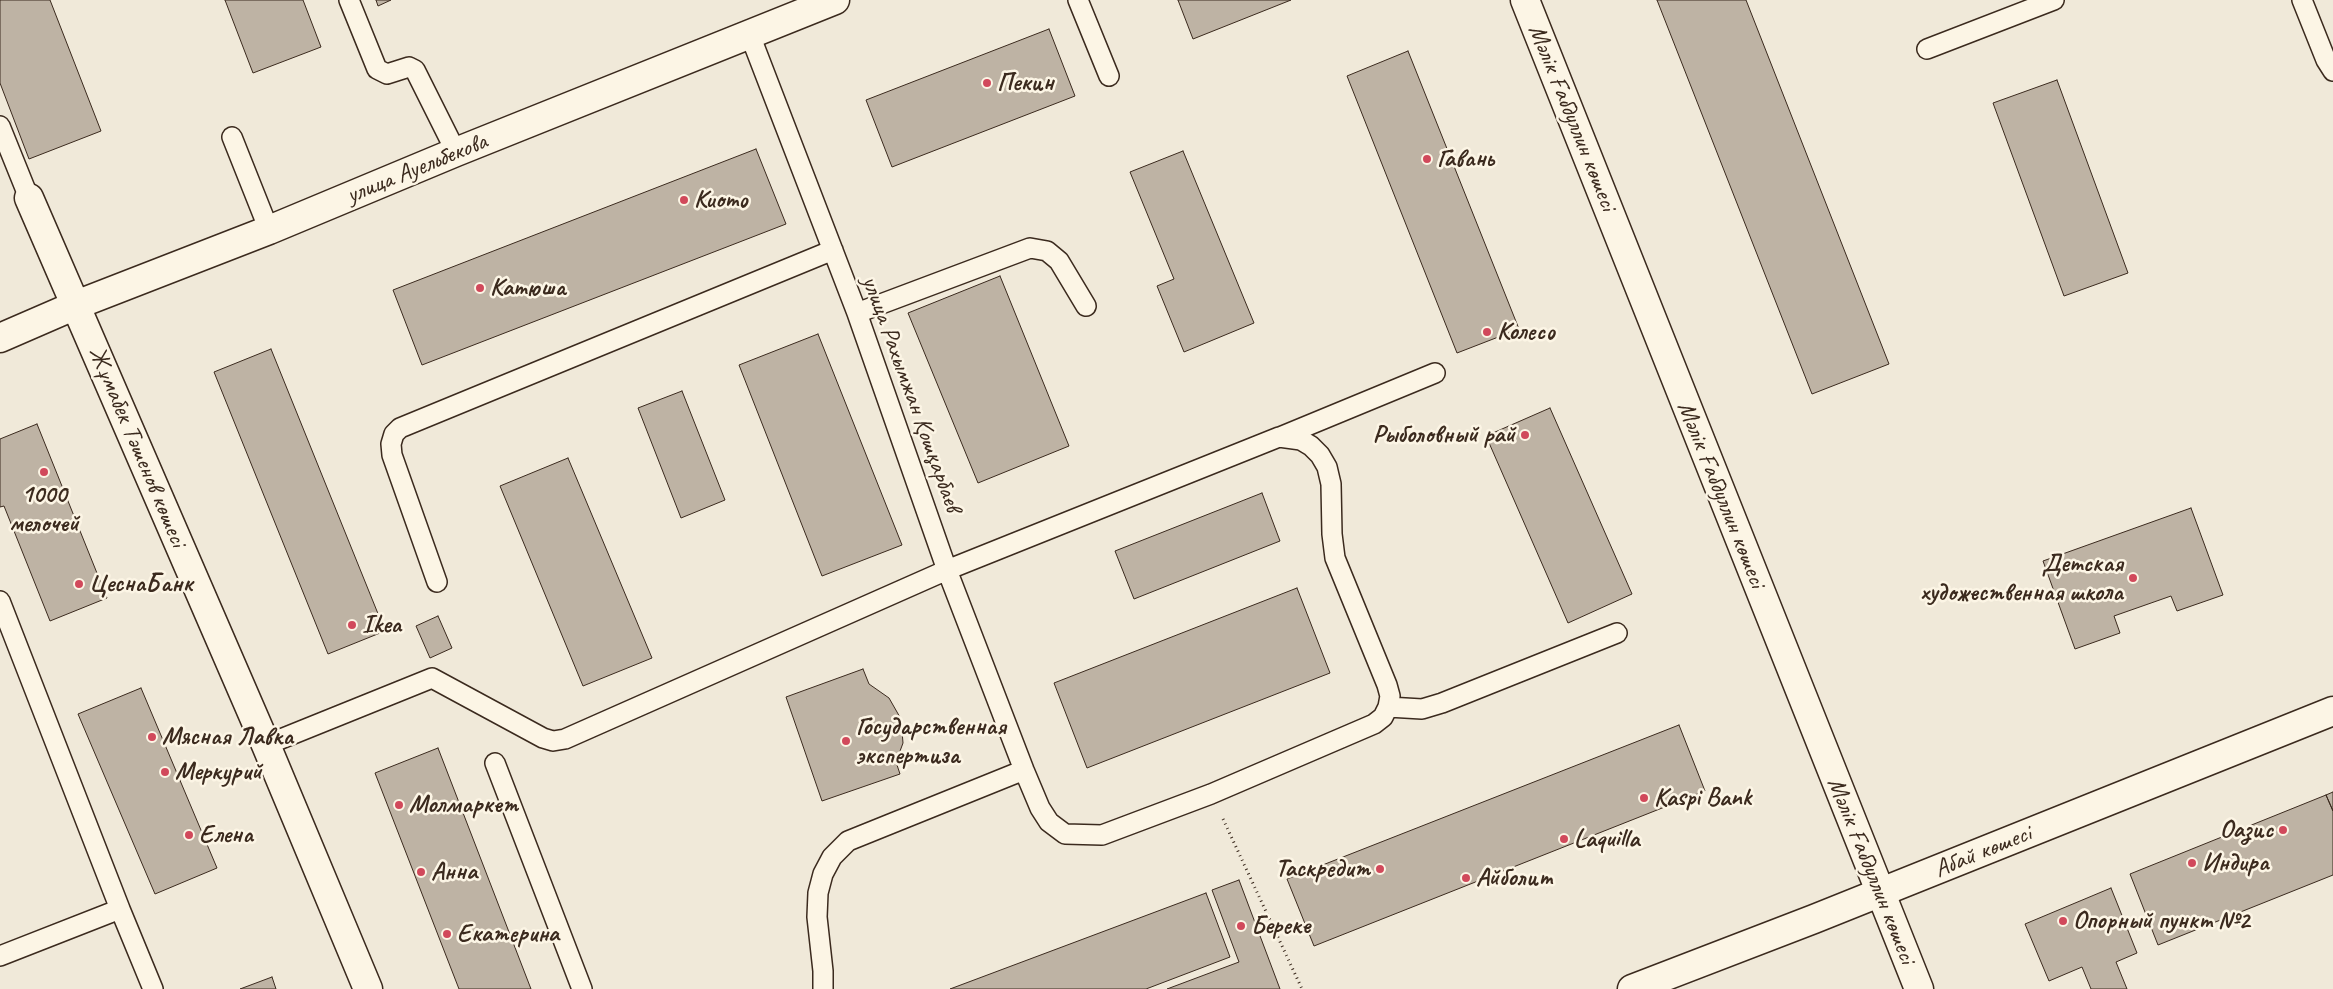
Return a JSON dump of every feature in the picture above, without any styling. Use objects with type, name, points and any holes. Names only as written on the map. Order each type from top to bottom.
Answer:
[{"type":"street","name":"улица Ауельбекова","points":[[0,338],[76,305],[269,230],[456,152],[835,0]]},
{"type":"street","name":"Мәлік Ғабдуллин көшесі","points":[[1525,0],[1879,893],[1919,989]]},
{"type":"street","name":"Жұмабек Тәшенов көшесі","points":[[29,198],[266,745],[368,989]]},
{"type":"street","name":"Абай көшесі","points":[[1632,989],[2333,712]]},
{"type":"lane","points":[[349,0],[377,69],[387,74],[409,67],[415,70],[456,152]]},
{"type":"lane","points":[[1078,0],[1109,76]]},
{"type":"lane","points":[[1927,49],[2054,0]]},
{"type":"lane","points":[[2302,0],[2326,60],[2333,71]]},
{"type":"lane","name":"улица Рахымжан Қошқарбаев","points":[[750,35],[833,250],[947,570],[1024,770],[1040,808],[1049,822],[1065,834],[1102,835],[1211,794],[1374,724],[1383,717],[1388,707]]},
{"type":"lane","name":"Жұмабек Тәшенов көшесі","points":[[0,126],[29,198]]},
{"type":"lane","points":[[232,138],[269,230]]},
{"type":"lane","points":[[856,313],[1030,248],[1047,251],[1059,261],[1086,306]]},
{"type":"lane","points":[[437,582],[392,455],[391,444],[394,434],[400,428],[833,250]]},
{"type":"lane","points":[[266,745],[432,678],[543,738],[553,742],[564,739],[947,570],[1435,373]]},
{"type":"lane","points":[[1279,437],[1302,440],[1320,455],[1327,467],[1332,484],[1332,534],[1335,558],[1387,685],[1390,696],[1388,707],[1422,709],[1442,703],[1617,633]]},
{"type":"lane","points":[[0,601],[153,989]]},
{"type":"lane","points":[[495,763],[582,989]]},
{"type":"lane","points":[[823,989],[817,917],[818,892],[822,874],[832,858],[848,841],[1024,770]]},
{"type":"lane","points":[[0,956],[120,909]]},
{"type":"path","points":[[1211,794],[1302,989]]},
{"type":"building","points":[[0,0],[50,0],[101,131],[29,159],[0,83]]},
{"type":"building","points":[[225,0],[303,0],[321,47],[253,73]]},
{"type":"building","points":[[376,0],[391,0],[378,6]]},
{"type":"building","points":[[1178,0],[1291,0],[1193,39]]},
{"type":"building","points":[[1657,0],[1746,0],[1889,364],[1812,394]]},
{"type":"building","points":[[1049,29],[1075,96],[892,167],[866,100]]},
{"type":"building","points":[[1408,51],[1519,329],[1457,353],[1347,76]]},
{"type":"building","points":[[2057,80],[2128,273],[2064,296],[1993,103]]},
{"type":"building","points":[[756,149],[786,224],[422,365],[393,290]]},
{"type":"building","points":[[1183,151],[1254,323],[1184,352],[1157,286],[1174,279],[1130,172]]},
{"type":"building","points":[[1000,276],[1069,446],[978,483],[908,313]]},
{"type":"building","points":[[818,334],[902,545],[822,576],[739,365]]},
{"type":"building","points":[[271,349],[385,631],[328,654],[214,372]]},
{"type":"building","points":[[682,391],[725,500],[681,518],[638,408]]},
{"type":"building","points":[[1550,408],[1632,594],[1568,623],[1486,436]]},
{"type":"building","points":[[37,424],[107,598],[50,621],[4,506],[0,507],[0,439]]},
{"type":"building","points":[[568,458],[652,658],[583,686],[500,486]]},
{"type":"building","points":[[1262,493],[1280,541],[1134,599],[1115,551]]},
{"type":"building","name":"Детская художественная школа","points":[[2191,508],[2223,595],[2177,611],[2171,596],[2114,616],[2120,633],[2075,649],[2043,561]]},
{"type":"building","points":[[1297,588],[1330,673],[1087,768],[1054,683]]},
{"type":"building","points":[[438,616],[452,648],[430,658],[416,626]]},
{"type":"building","points":[[863,669],[869,684],[889,698],[901,719],[903,743],[896,762],[900,774],[822,801],[786,697]]},
{"type":"building","points":[[141,688],[217,868],[155,894],[78,714]]},
{"type":"building","points":[[1679,725],[1705,791],[1314,946],[1287,879]]},
{"type":"building","points":[[438,748],[531,989],[459,989],[375,773]]},
{"type":"building","points":[[2333,792],[2333,811],[2326,795]]},
{"type":"building","points":[[2326,795],[2333,811],[2333,875],[2158,945],[2130,874]]},
{"type":"building","name":"Береке","points":[[1239,880],[1280,989],[1167,989],[1239,962],[1212,890]]},
{"type":"building","points":[[2111,888],[2137,953],[2116,962],[2127,989],[2091,989],[2082,967],[2049,981],[2025,924]]},
{"type":"building","points":[[1206,893],[1230,957],[1146,989],[950,989]]},
{"type":"building","points":[[272,977],[276,989],[240,989]]},
{"type":"place","name":"Пекин","points":[[987,83]]},
{"type":"place","name":"Гавань","points":[[1427,159]]},
{"type":"place","name":"Киото","points":[[684,200]]},
{"type":"place","name":"Катюша","points":[[480,288]]},
{"type":"place","name":"Колесо","points":[[1487,332]]},
{"type":"place","name":"Рыболовный рай","points":[[1525,435]]},
{"type":"place","name":"1000 мелочей","points":[[44,472]]},
{"type":"place","name":"Детская художественная школа","points":[[2133,578]]},
{"type":"place","name":"ЦеснаБанк","points":[[79,584]]},
{"type":"place","name":"Ikea","points":[[352,625]]},
{"type":"place","name":"Мясная Лавка","points":[[152,737]]},
{"type":"place","name":"Государственная экспертиза","points":[[846,741]]},
{"type":"place","name":"Меркурий","points":[[165,772]]},
{"type":"place","name":"Kaspi Bank","points":[[1644,798]]},
{"type":"place","name":"Молмаркет","points":[[399,805]]},
{"type":"place","name":"Оазис","points":[[2283,830]]},
{"type":"place","name":"Елена","points":[[189,835]]},
{"type":"place","name":"Laquilla","points":[[1564,839]]},
{"type":"place","name":"Индира","points":[[2192,863]]},
{"type":"place","name":"Таскредит","points":[[1380,869]]},
{"type":"place","name":"Анна","points":[[421,872]]},
{"type":"place","name":"Айболит","points":[[1466,878]]},
{"type":"place","name":"Опорный пункт №2","points":[[2063,921]]},
{"type":"place","name":"Береке","points":[[1241,926]]},
{"type":"place","name":"Екатерина","points":[[447,934]]}]
